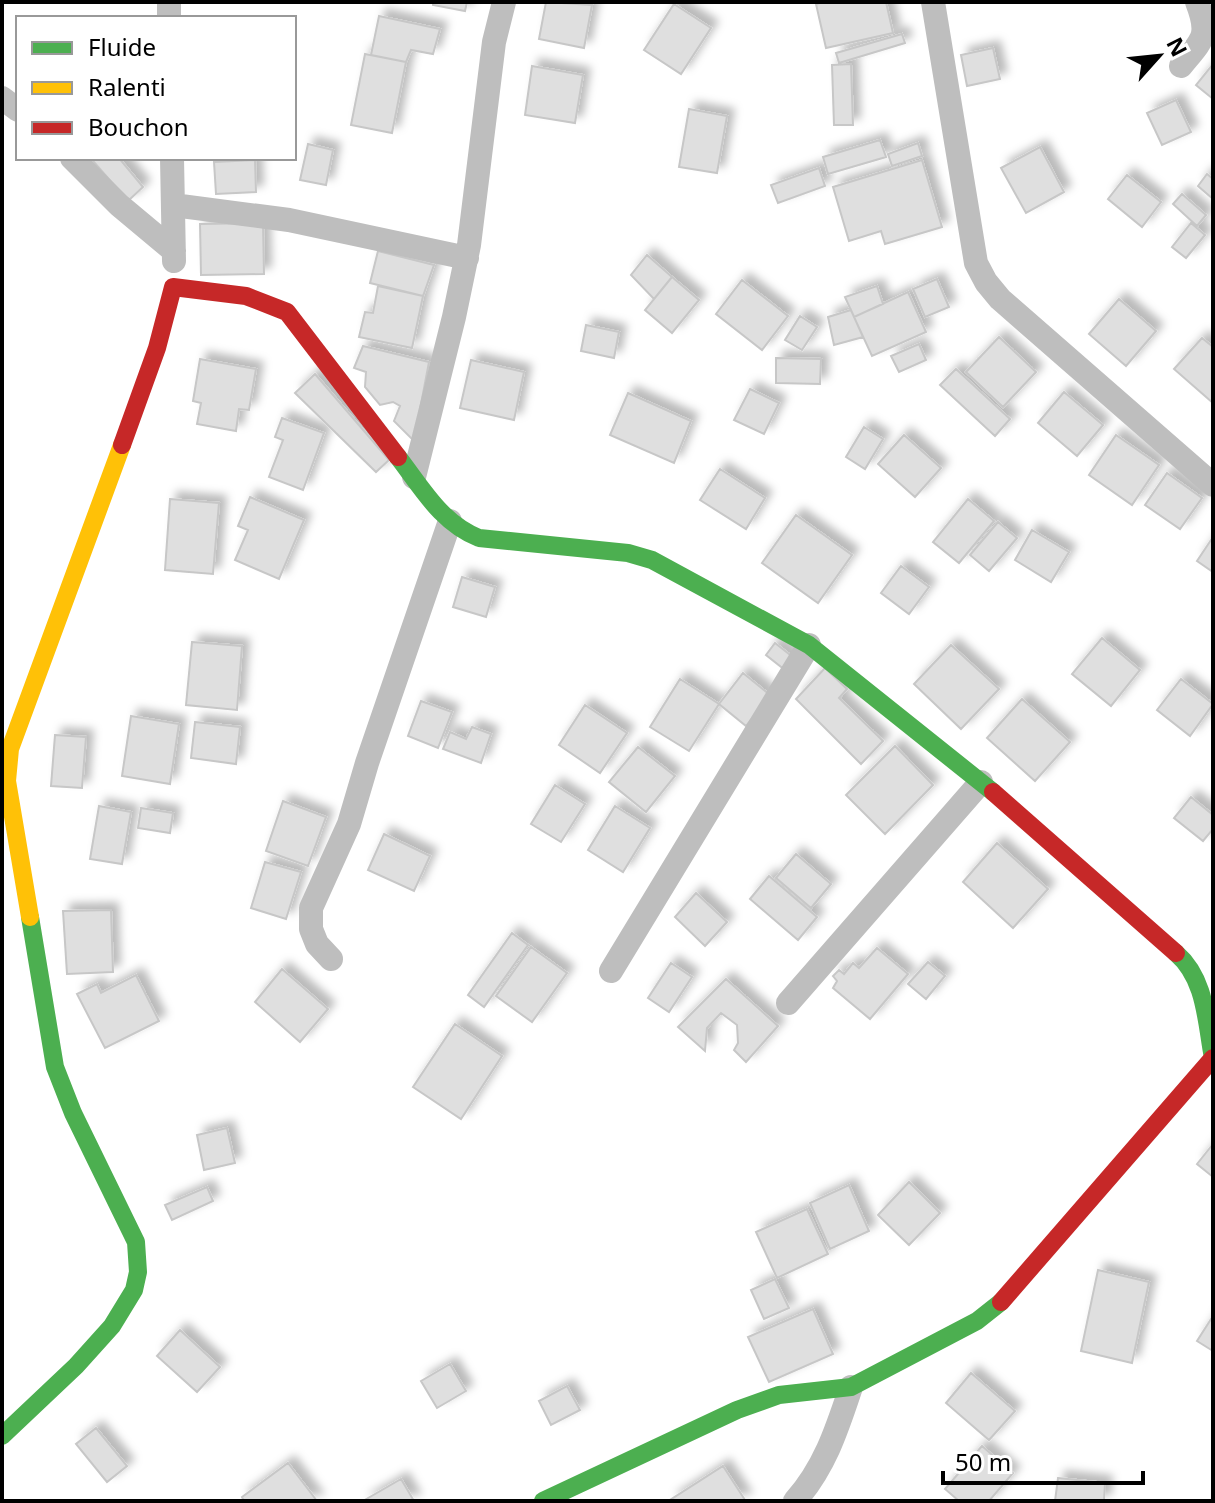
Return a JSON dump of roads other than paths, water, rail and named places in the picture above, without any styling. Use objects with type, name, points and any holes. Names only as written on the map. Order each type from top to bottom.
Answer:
[{"type":"street","points":[[414,477],[467,258],[494,42],[504,2]]},
{"type":"street","points":[[933,2],[976,263],[986,282],[1000,299],[1213,485]]},
{"type":"street","points":[[1174,2],[1205,20],[1202,38],[1181,66]]},
{"type":"street","points":[[74,160],[119,205],[174,251]]},
{"type":"street","points":[[2,1436],[113,1326],[134,1292],[139,1264],[136,1242],[73,1113],[55,1067],[7,781],[6,747],[157,348],[173,287],[172,160]]},
{"type":"street","points":[[173,205],[289,220],[467,258]]},
{"type":"street","points":[[173,287],[207,289],[269,302],[287,312],[414,477],[461,531],[479,538],[628,553],[652,560],[809,645],[981,782],[1185,961],[1199,982],[1213,1058],[1005,1299],[977,1321],[851,1387],[779,1395],[737,1410],[543,1501]]},
{"type":"street","points":[[331,959],[317,944],[311,929],[311,908],[349,824],[450,521]]},
{"type":"street","points":[[611,971],[809,645]]},
{"type":"street","points":[[788,1003],[981,782]]},
{"type":"street","points":[[795,1501],[811,1483],[828,1454],[851,1387]]}]
